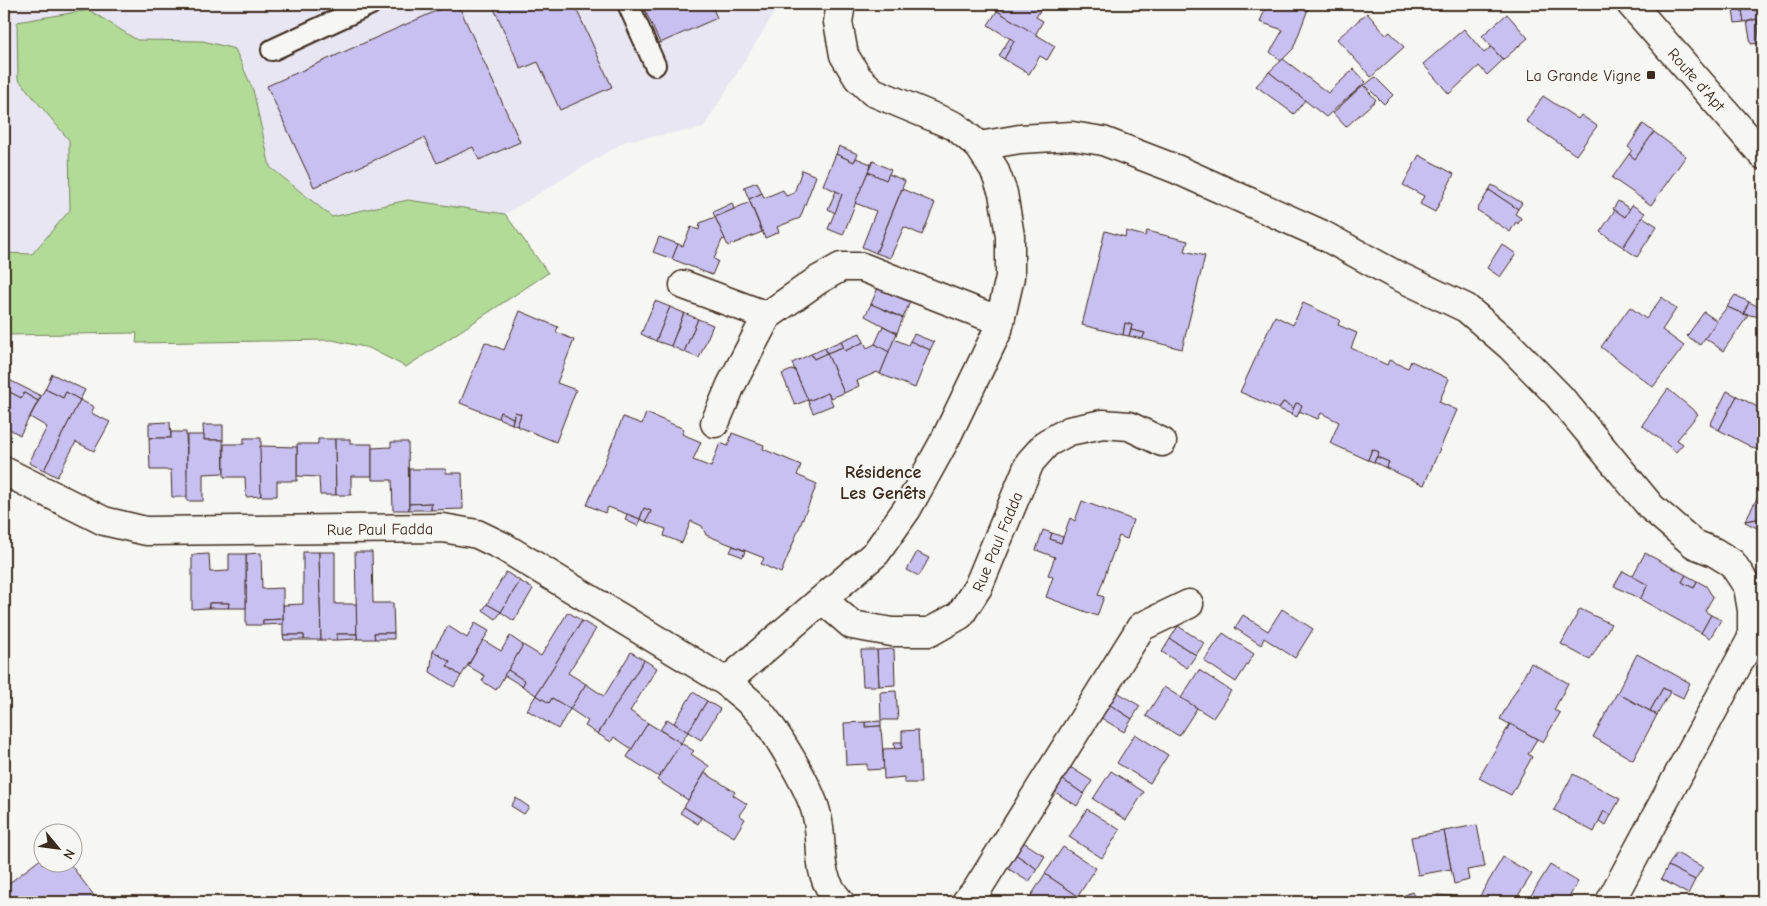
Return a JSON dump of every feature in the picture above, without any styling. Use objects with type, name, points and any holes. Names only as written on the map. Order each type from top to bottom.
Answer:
[{"type":"street","points":[[726,682],[876,553],[907,508],[945,440],[998,330],[1010,277],[1010,236],[1003,193],[994,168],[979,146],[955,126],[873,92],[858,78],[844,55],[838,22],[841,4]]},
{"type":"street","name":"Route d'Apt","points":[[1631,4],[1763,156]]},
{"type":"street","points":[[979,146],[1020,138],[1072,136],[1103,141],[1176,169],[1321,234],[1394,274],[1466,308],[1510,346],[1559,396],[1651,506],[1694,544],[1714,552],[1732,563],[1748,587],[1752,610],[1752,638],[1610,902]]},
{"type":"street","points":[[715,423],[731,385],[767,316],[818,280],[841,268],[862,267],[1000,320]]},
{"type":"street","points":[[684,285],[767,316]]},
{"type":"street","name":"Rue Paul Fadda","points":[[823,600],[852,625],[892,632],[930,632],[960,615],[978,587],[1030,462],[1047,443],[1069,431],[1103,424],[1129,426],[1162,442]]},
{"type":"street","name":"Rue Paul Fadda","points":[[4,471],[104,520],[146,531],[443,528],[477,534],[504,547],[726,682],[758,709],[807,788],[817,814],[821,866],[829,890],[840,902]]},
{"type":"street","points":[[966,902],[978,888],[1141,627],[1189,604]]},
{"type":"lane","points":[[272,50],[371,4]]},
{"type":"lane","points":[[628,4],[655,65]]},
{"type":"shaded area","points":[[4,4],[780,4],[703,128],[626,141],[505,214],[408,200],[332,217],[270,167],[253,90],[203,41],[137,40],[89,10],[18,79],[69,140],[70,210],[32,254],[4,253]]},
{"type":"green space","points":[[89,10],[137,40],[203,41],[235,49],[253,90],[270,167],[332,217],[408,200],[505,214],[548,273],[406,367],[369,348],[332,340],[136,343],[137,333],[4,335],[4,253],[32,254],[70,210],[69,140],[18,79],[17,22]]},
{"type":"building","points":[[452,4],[458,4],[520,142],[479,160],[473,147],[437,163],[424,138],[314,187],[267,86]]},
{"type":"building","points":[[492,4],[574,4],[612,87],[560,110],[538,62],[521,69]]},
{"type":"building","points":[[642,4],[711,4],[717,18],[660,43]]},
{"type":"building","points":[[994,4],[1044,4],[1036,17],[1043,21],[1035,35],[992,8]]},
{"type":"building","points":[[1267,4],[1310,4],[1293,49],[1281,61],[1270,52],[1283,30],[1260,22]]},
{"type":"building","points":[[1732,4],[1741,4],[1744,22],[1735,23]]},
{"type":"building","points":[[1741,4],[1763,4],[1763,42],[1760,43],[1757,19],[1744,22]]},
{"type":"building","points":[[997,11],[1055,46],[1047,60],[1040,56],[1029,74],[1004,59],[1014,41],[988,25]]},
{"type":"building","points":[[1367,13],[1386,35],[1390,32],[1404,47],[1371,77],[1337,39]]},
{"type":"building","points":[[1507,14],[1528,38],[1503,60],[1482,36]]},
{"type":"building","points":[[1757,19],[1760,43],[1751,44],[1747,22]]},
{"type":"building","points":[[1464,29],[1484,53],[1491,47],[1503,60],[1487,75],[1479,66],[1449,94],[1423,64]]},
{"type":"building","points":[[1010,38],[1014,41],[1004,59],[999,56]]},
{"type":"building","points":[[1283,59],[1328,93],[1354,69],[1366,82],[1326,117],[1269,72]]},
{"type":"building","points":[[1269,72],[1305,100],[1294,114],[1256,86]]},
{"type":"building","points":[[1375,77],[1393,95],[1384,104],[1365,85]]},
{"type":"building","points":[[1363,85],[1376,100],[1346,127],[1333,113]]},
{"type":"building","points":[[1543,96],[1578,119],[1581,115],[1597,126],[1576,155],[1526,121]]},
{"type":"building","points":[[1643,124],[1654,132],[1635,159],[1629,154],[1632,150],[1628,147]]},
{"type":"building","points":[[1654,132],[1686,156],[1651,205],[1612,178],[1629,154],[1635,159]]},
{"type":"building","points":[[839,146],[858,154],[854,162],[836,154]]},
{"type":"building","points":[[836,154],[854,162],[856,158],[871,164],[843,235],[828,229],[842,194],[823,185]]},
{"type":"building","points":[[1419,155],[1454,174],[1435,212],[1420,204],[1424,196],[1403,185]]},
{"type":"building","points":[[873,161],[891,170],[886,180],[868,172]]},
{"type":"building","points":[[802,170],[816,176],[800,218],[777,227],[779,232],[765,238],[749,199],[762,193],[764,198],[783,190],[786,196],[794,193]]},
{"type":"building","points":[[868,172],[886,180],[889,174],[905,181],[876,253],[862,247],[876,211],[855,203]]},
{"type":"building","points":[[757,182],[762,193],[749,199],[744,187]]},
{"type":"building","points":[[1492,185],[1522,203],[1518,209],[1489,190]]},
{"type":"building","points":[[902,189],[935,203],[922,235],[904,227],[890,258],[876,253]]},
{"type":"building","points":[[1489,190],[1518,209],[1515,214],[1521,218],[1510,232],[1477,210]]},
{"type":"building","points":[[836,191],[842,194],[835,213],[828,209]]},
{"type":"building","points":[[1618,201],[1630,209],[1625,217],[1613,209]]},
{"type":"building","points":[[750,202],[762,232],[728,246],[715,217]]},
{"type":"building","points":[[732,203],[734,209],[715,217],[713,212]]},
{"type":"building","points":[[1632,205],[1645,213],[1623,247],[1600,232],[1615,210],[1625,217]]},
{"type":"building","points":[[715,217],[725,239],[722,240],[714,259],[718,261],[712,275],[672,259],[678,244],[683,246],[691,227],[699,230],[700,223]]},
{"type":"building","points":[[1643,217],[1657,226],[1637,257],[1623,247]]},
{"type":"building","points":[[1105,231],[1125,237],[1126,231],[1145,236],[1147,231],[1188,241],[1185,251],[1205,256],[1182,349],[1142,339],[1145,333],[1131,330],[1132,325],[1125,323],[1123,335],[1082,325]]},
{"type":"building","points":[[659,237],[678,244],[672,259],[653,252]]},
{"type":"building","points":[[1502,244],[1516,254],[1500,277],[1487,268]]},
{"type":"building","points":[[878,288],[910,302],[903,318],[871,304]]},
{"type":"building","points":[[1735,295],[1749,302],[1744,314],[1727,307]]},
{"type":"building","points":[[1662,297],[1676,309],[1662,330],[1684,346],[1653,387],[1601,347],[1630,307],[1646,319]]},
{"type":"building","points":[[655,301],[670,307],[656,341],[641,334]]},
{"type":"building","points":[[1749,302],[1763,309],[1761,317],[1744,314]]},
{"type":"building","points":[[1303,303],[1340,320],[1338,325],[1357,333],[1351,348],[1387,365],[1389,360],[1408,368],[1411,361],[1449,379],[1439,402],[1457,410],[1424,485],[1386,468],[1389,462],[1377,457],[1379,452],[1372,449],[1368,460],[1330,443],[1339,422],[1321,413],[1318,419],[1299,411],[1302,405],[1296,403],[1294,408],[1283,402],[1279,409],[1240,392],[1275,316],[1293,325]]},
{"type":"building","points":[[871,304],[903,318],[897,333],[865,316]]},
{"type":"building","points":[[670,307],[684,313],[671,346],[656,341]]},
{"type":"building","points":[[1727,307],[1748,316],[1723,351],[1704,337]]},
{"type":"building","points":[[520,311],[558,327],[556,332],[574,340],[557,383],[576,390],[556,442],[517,426],[521,414],[515,412],[513,418],[500,412],[498,418],[460,403],[485,342],[504,350]]},
{"type":"building","points":[[1704,312],[1717,321],[1700,345],[1687,336]]},
{"type":"building","points":[[684,313],[698,319],[684,352],[671,346]]},
{"type":"building","points":[[698,319],[713,325],[699,358],[684,352]]},
{"type":"building","points":[[1125,323],[1132,325],[1129,336],[1123,335]]},
{"type":"building","points":[[883,326],[897,333],[889,352],[875,344]]},
{"type":"building","points":[[1131,330],[1145,333],[1142,339],[1129,336]]},
{"type":"building","points":[[860,333],[864,342],[845,351],[841,341]]},
{"type":"building","points":[[914,334],[934,342],[930,350],[910,341]]},
{"type":"building","points":[[894,339],[908,345],[910,341],[930,350],[915,388],[880,374]]},
{"type":"building","points":[[841,341],[843,347],[827,353],[825,348]]},
{"type":"building","points":[[864,342],[867,348],[875,344],[889,352],[880,374],[877,372],[857,381],[859,386],[844,393],[827,353],[843,347],[845,351]]},
{"type":"building","points":[[825,348],[827,353],[814,359],[811,354]]},
{"type":"building","points":[[827,353],[844,393],[831,398],[828,393],[808,401],[792,363],[811,354],[814,359]]},
{"type":"building","points":[[794,369],[808,400],[795,405],[782,374]]},
{"type":"building","points":[[52,374],[85,390],[80,400],[66,392],[63,398],[45,389]]},
{"type":"building","points":[[7,379],[41,396],[38,401],[24,393],[21,398],[4,389]]},
{"type":"building","points":[[4,389],[21,398],[24,393],[38,401],[20,435],[4,426]]},
{"type":"building","points":[[45,389],[63,398],[66,392],[80,400],[44,470],[29,463],[47,427],[30,417]]},
{"type":"building","points":[[1668,389],[1698,414],[1677,440],[1683,444],[1676,452],[1642,425]]},
{"type":"building","points":[[1727,391],[1737,396],[1719,430],[1710,425]]},
{"type":"building","points":[[828,393],[833,405],[813,413],[808,401]]},
{"type":"building","points":[[1737,396],[1763,410],[1763,453],[1719,430]]},
{"type":"building","points":[[80,400],[94,407],[91,413],[110,422],[94,451],[76,442],[57,477],[44,470]]},
{"type":"building","points":[[1283,402],[1294,408],[1291,414],[1279,409]]},
{"type":"building","points":[[1296,403],[1302,405],[1297,417],[1291,414]]},
{"type":"building","points":[[500,412],[513,418],[512,424],[498,418]]},
{"type":"building","points":[[515,412],[521,414],[517,426],[512,424]]},
{"type":"building","points":[[646,413],[684,429],[682,434],[701,442],[693,460],[711,467],[720,443],[728,446],[732,433],[764,445],[763,449],[801,465],[797,475],[817,484],[781,573],[761,564],[764,558],[706,535],[702,526],[691,521],[682,543],[664,536],[666,529],[646,522],[651,511],[644,508],[640,519],[608,507],[605,513],[587,505],[623,417],[642,424]]},
{"type":"building","points":[[170,422],[171,438],[149,438],[149,423]]},
{"type":"building","points":[[203,425],[223,425],[223,440],[204,440]]},
{"type":"building","points":[[171,432],[186,432],[188,497],[172,497],[171,470],[150,470],[149,438],[171,438]]},
{"type":"building","points":[[187,435],[204,435],[204,440],[223,440],[224,473],[203,474],[203,501],[187,501]]},
{"type":"building","points":[[244,438],[261,438],[261,496],[246,497],[245,477],[224,477],[224,444],[244,444]]},
{"type":"building","points":[[318,439],[335,439],[336,495],[320,495],[319,477],[297,476],[297,444],[318,444]]},
{"type":"building","points":[[335,439],[350,439],[350,444],[372,444],[372,476],[351,476],[351,495],[336,495]]},
{"type":"building","points":[[391,442],[408,442],[409,510],[393,510],[392,480],[372,480],[372,448],[391,447]]},
{"type":"building","points":[[260,446],[297,447],[297,481],[277,481],[277,496],[261,496]]},
{"type":"building","points":[[1372,449],[1379,452],[1374,462],[1368,460]]},
{"type":"building","points":[[1377,457],[1389,462],[1386,468],[1374,462]]},
{"type":"building","points":[[409,469],[446,469],[446,473],[462,473],[463,509],[431,510],[431,503],[409,504]]},
{"type":"building","points":[[1763,487],[1763,518],[1745,521]]},
{"type":"building","points":[[1082,501],[1133,520],[1127,539],[1119,536],[1098,595],[1104,597],[1097,616],[1046,597],[1053,577],[1048,575],[1055,557],[1036,550],[1043,530],[1052,533],[1050,539],[1061,543],[1070,518],[1075,521]]},
{"type":"building","points":[[431,503],[431,510],[409,510],[409,504]]},
{"type":"building","points":[[644,508],[651,511],[646,522],[640,519]]},
{"type":"building","points":[[627,514],[640,519],[638,526],[625,520]]},
{"type":"building","points":[[1763,518],[1763,531],[1745,522],[1745,521]]},
{"type":"building","points":[[1052,533],[1063,537],[1061,543],[1050,539]]},
{"type":"building","points":[[733,546],[745,551],[743,557],[730,552]]},
{"type":"building","points":[[303,552],[319,552],[321,640],[304,640],[304,635],[283,635],[283,605],[303,604]]},
{"type":"building","points":[[319,552],[335,552],[335,604],[357,604],[357,634],[337,634],[337,640],[321,640]]},
{"type":"building","points":[[355,552],[372,552],[373,603],[393,603],[394,633],[374,633],[375,639],[357,639]]},
{"type":"building","points":[[917,552],[929,558],[919,576],[907,570]]},
{"type":"building","points":[[261,553],[262,589],[283,588],[283,619],[263,620],[263,625],[246,625],[246,554]]},
{"type":"building","points":[[1645,553],[1686,575],[1682,582],[1694,588],[1697,581],[1706,586],[1713,597],[1705,611],[1711,615],[1701,633],[1640,599],[1648,585],[1632,577]]},
{"type":"building","points":[[209,554],[210,572],[229,571],[229,554],[246,554],[246,608],[228,608],[229,603],[209,603],[209,608],[192,609],[192,555]]},
{"type":"building","points":[[1623,571],[1648,585],[1640,599],[1614,586]]},
{"type":"building","points":[[506,572],[520,581],[501,612],[487,604]]},
{"type":"building","points":[[1686,575],[1697,581],[1694,588],[1682,582]]},
{"type":"building","points":[[520,581],[533,589],[514,621],[501,612]]},
{"type":"building","points":[[209,603],[229,603],[228,608],[209,608]]},
{"type":"building","points":[[487,604],[501,612],[496,619],[483,610]]},
{"type":"building","points":[[1282,609],[1313,629],[1295,658],[1264,638],[1261,645],[1235,628],[1243,615],[1268,631]]},
{"type":"building","points":[[1580,609],[1611,624],[1590,660],[1561,644]]},
{"type":"building","points":[[568,612],[582,621],[536,695],[522,686],[525,681],[508,670],[523,645],[541,656]]},
{"type":"building","points":[[1711,615],[1721,620],[1710,638],[1701,633]]},
{"type":"building","points":[[283,619],[283,624],[263,625],[263,620]]},
{"type":"building","points":[[582,621],[596,629],[568,673],[586,684],[570,709],[552,698],[549,703],[536,695]]},
{"type":"building","points":[[475,623],[489,631],[461,676],[447,666],[450,662],[433,651],[448,626],[467,638]]},
{"type":"building","points":[[1178,626],[1204,643],[1196,655],[1170,639]]},
{"type":"building","points":[[374,633],[394,633],[394,639],[375,639]]},
{"type":"building","points":[[1223,633],[1254,654],[1236,682],[1204,661]]},
{"type":"building","points":[[337,634],[357,634],[357,639],[337,640]]},
{"type":"building","points":[[283,635],[304,635],[304,640],[284,640]]},
{"type":"building","points":[[510,636],[523,645],[496,690],[482,681],[485,676],[468,666],[483,640],[501,651]]},
{"type":"building","points":[[1170,639],[1196,655],[1187,668],[1162,652]]},
{"type":"building","points":[[894,649],[895,685],[879,686],[877,650]]},
{"type":"building","points":[[861,650],[877,650],[879,686],[863,686]]},
{"type":"building","points":[[433,651],[450,662],[447,666],[461,676],[454,687],[430,672]]},
{"type":"building","points":[[631,652],[644,660],[598,734],[585,726],[588,721],[570,709],[586,684],[604,696]]},
{"type":"building","points":[[1637,654],[1690,683],[1683,698],[1663,688],[1650,711],[1617,693]]},
{"type":"building","points":[[644,660],[657,668],[630,711],[648,723],[632,749],[614,737],[611,742],[598,734]]},
{"type":"building","points":[[1531,663],[1568,683],[1554,710],[1560,713],[1543,742],[1500,719]]},
{"type":"building","points":[[508,670],[525,681],[522,686],[504,675]]},
{"type":"building","points":[[1199,670],[1231,691],[1213,718],[1181,698]]},
{"type":"building","points":[[1164,687],[1197,708],[1179,736],[1146,716]]},
{"type":"building","points":[[1663,688],[1670,692],[1657,715],[1650,711]]},
{"type":"building","points":[[1114,690],[1140,706],[1132,719],[1107,703]]},
{"type":"building","points":[[896,691],[898,720],[881,720],[880,692]]},
{"type":"building","points":[[693,692],[707,701],[688,732],[674,723]]},
{"type":"building","points":[[1617,693],[1657,715],[1633,760],[1593,737]]},
{"type":"building","points":[[536,695],[549,703],[552,698],[570,709],[558,729],[527,710]]},
{"type":"building","points":[[707,701],[720,709],[701,740],[688,732]]},
{"type":"building","points":[[1107,703],[1132,719],[1124,732],[1098,716]]},
{"type":"building","points":[[667,719],[688,732],[681,743],[660,730]]},
{"type":"building","points":[[881,721],[881,726],[865,727],[865,722]]},
{"type":"building","points":[[865,722],[865,727],[881,726],[884,769],[867,770],[867,764],[846,765],[844,723]]},
{"type":"building","points":[[648,723],[681,743],[659,777],[627,757]]},
{"type":"building","points":[[1510,724],[1537,739],[1528,754],[1532,757],[1511,795],[1479,778]]},
{"type":"building","points":[[918,730],[921,783],[904,783],[904,777],[884,779],[883,749],[902,748],[902,731]]},
{"type":"building","points":[[1135,734],[1168,755],[1150,783],[1117,763]]},
{"type":"building","points":[[894,742],[902,742],[902,748],[895,749]]},
{"type":"building","points":[[681,743],[694,751],[691,754],[709,766],[688,800],[657,780]]},
{"type":"building","points":[[1067,765],[1092,781],[1084,794],[1060,778]]},
{"type":"building","points":[[1111,771],[1144,792],[1126,820],[1093,799]]},
{"type":"building","points":[[705,773],[735,792],[733,795],[747,804],[739,815],[745,819],[734,837],[684,807]]},
{"type":"building","points":[[1573,774],[1620,799],[1611,815],[1604,811],[1594,832],[1554,810]]},
{"type":"building","points":[[1060,778],[1084,794],[1077,806],[1052,790]]},
{"type":"building","points":[[516,798],[529,807],[524,814],[511,806]]},
{"type":"building","points":[[684,807],[701,818],[698,824],[680,813]]},
{"type":"building","points":[[1087,809],[1120,830],[1102,858],[1069,837]]},
{"type":"building","points":[[1604,811],[1611,815],[1606,825],[1599,821]]},
{"type":"building","points":[[1477,825],[1485,867],[1467,870],[1469,880],[1454,884],[1444,831]]},
{"type":"building","points":[[1444,831],[1451,869],[1418,875],[1411,837]]},
{"type":"building","points":[[1020,840],[1045,856],[1037,869],[1012,852]]},
{"type":"building","points":[[1063,847],[1096,868],[1078,896],[1045,874]]},
{"type":"building","points":[[1012,852],[1037,869],[1029,882],[1004,866]]},
{"type":"building","points":[[1676,853],[1703,867],[1695,880],[1668,866]]},
{"type":"building","points":[[1503,857],[1532,874],[1514,902],[1477,901]]},
{"type":"building","points":[[1550,865],[1578,882],[1566,902],[1538,902],[1530,897]]},
{"type":"building","points":[[32,866],[32,874],[78,874],[99,902],[4,902],[4,887]]},
{"type":"building","points":[[1668,866],[1695,880],[1688,894],[1661,879]]},
{"type":"building","points":[[1045,874],[1078,896],[1074,902],[1027,902]]},
{"type":"building","points":[[1412,892],[1417,902],[1389,902]]},
{"type":"building","points":[[1437,895],[1453,896],[1452,902],[1437,902]]},
{"type":"place","name":"La Grande Vigne","points":[[1651,75]]},
{"type":"district","name":"Résidence Les Genêts","points":[[883,482]]}]
